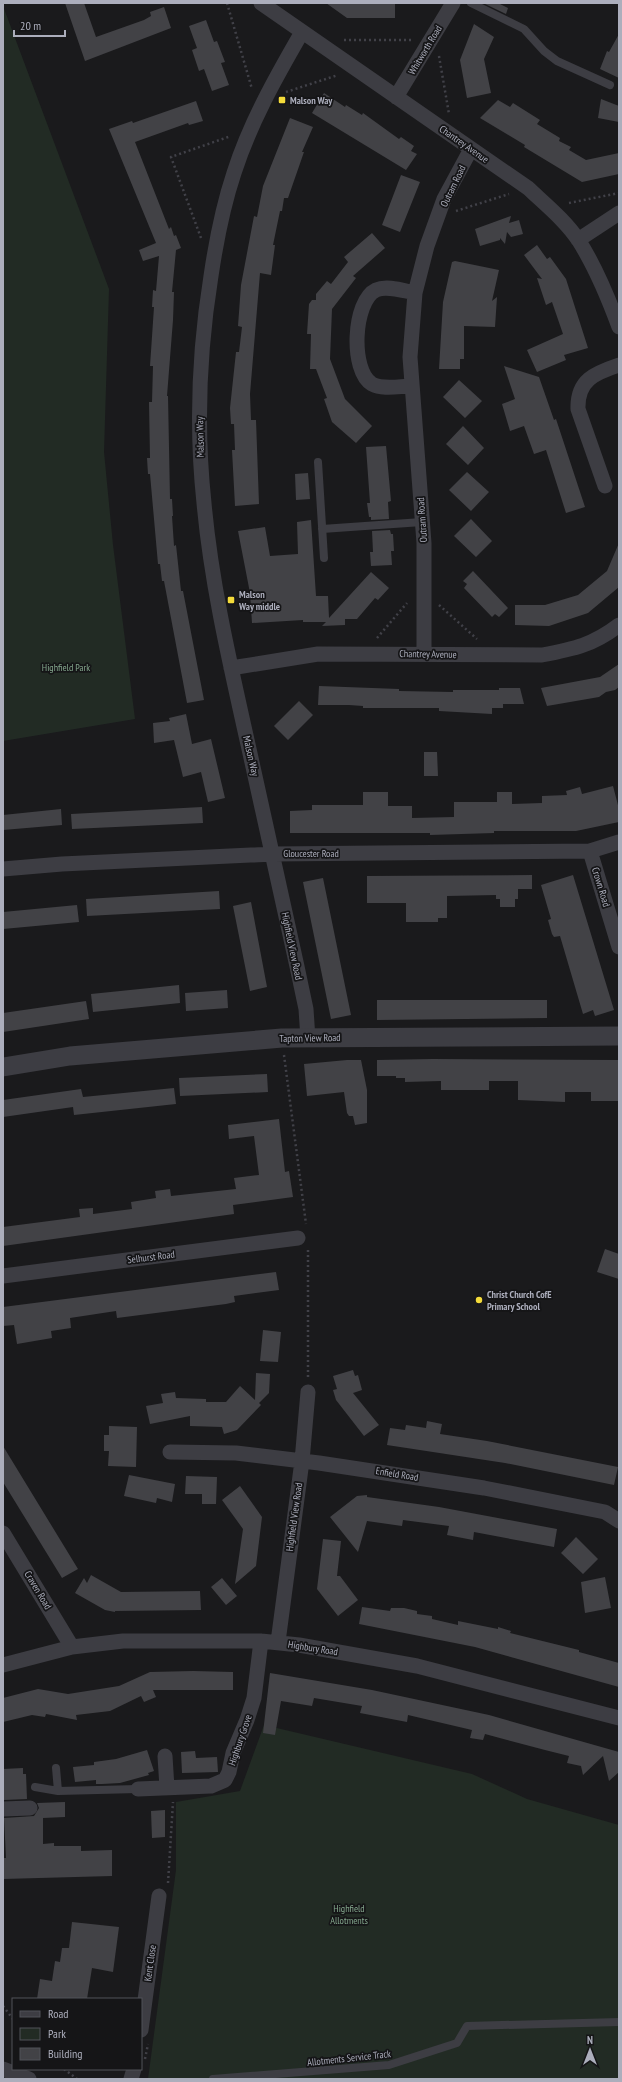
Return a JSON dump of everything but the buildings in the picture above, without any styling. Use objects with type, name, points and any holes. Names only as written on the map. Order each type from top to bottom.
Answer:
[{"type":"street","name":"Chantrey Avenue","points":[[261,3],[528,188],[553,211],[578,240],[604,286],[619,327]]},
{"type":"street","name":"Whitworth Road","points":[[396,97],[434,37],[453,3]]},
{"type":"street","name":"Malson Way","points":[[273,854],[231,668],[211,563],[200,454],[200,404],[206,304],[217,238],[234,172],[261,105],[308,36]]},
{"type":"street","name":"Outram Road","points":[[424,654],[422,522],[410,357],[415,293],[427,246],[444,200],[471,149]]},
{"type":"street","points":[[578,240],[619,213]]},
{"type":"street","points":[[412,386],[382,387],[372,384],[366,378],[359,363],[357,335],[363,305],[370,294],[377,289],[387,288],[415,293]]},
{"type":"street","points":[[605,486],[578,409],[577,398],[581,388],[589,379],[600,372],[619,365]]},
{"type":"street","name":"Chantrey Avenue","points":[[231,668],[318,654],[542,655],[571,650],[597,640],[619,625]]},
{"type":"street","name":"Gloucester Road","points":[[3,869],[273,854],[590,851],[619,842]]},
{"type":"street","name":"Crown Road","points":[[590,851],[619,947]]},
{"type":"street","name":"Highfield View Road","points":[[273,854],[306,1009],[308,1039]]},
{"type":"street","name":"Tapton View Road","points":[[3,1067],[70,1056],[282,1038],[619,1036]]},
{"type":"street","name":"Selhurst Road","points":[[3,1276],[303,1239]]},
{"type":"street","name":"Highfield View Road","points":[[278,1642],[302,1461],[308,1392]]},
{"type":"street","name":"Enfield Road","points":[[170,1452],[236,1453],[395,1473],[484,1488],[605,1512],[619,1521]]},
{"type":"street","name":"Craven Road","points":[[3,1533],[72,1647]]},
{"type":"street","name":"Highbury Road","points":[[3,1666],[72,1647],[122,1641],[278,1642],[417,1666],[619,1718]]},
{"type":"street","name":"Highbury Grove","points":[[138,1789],[211,1786],[225,1780],[229,1772],[233,1753],[247,1720],[254,1698],[261,1641]]},
{"type":"street","points":[[165,1756],[167,1788]]},
{"type":"street","points":[[3,1809],[30,1808]]},
{"type":"street","name":"Kent Close","points":[[142,2023],[159,1896]]},
{"type":"street","points":[[3,2069],[29,2079]]},
{"type":"lane","points":[[471,3],[524,29],[544,51],[558,61],[610,85]]},
{"type":"lane","points":[[318,462],[324,558]]},
{"type":"lane","points":[[322,529],[422,522]]},
{"type":"lane","points":[[56,1768],[58,1791]]},
{"type":"lane","name":"Highbury Grove","points":[[35,1787],[58,1791],[138,1789]]},
{"type":"lane","name":"Allotments Service Track","points":[[212,2079],[389,2065],[457,2043],[468,2026],[619,2022]]},
{"type":"path","points":[[227,3],[261,105],[356,69]]},
{"type":"path","points":[[308,36],[434,37],[453,136]]},
{"type":"path","points":[[201,240],[171,157],[252,128]]},
{"type":"path","points":[[439,216],[528,188]]},
{"type":"path","points":[[553,211],[564,204],[619,193]]},
{"type":"path","points":[[364,654],[424,587],[495,655]]},
{"type":"path","points":[[282,1038],[303,1239],[308,1392]]},
{"type":"path","points":[[3,2006],[12,2018]]},
{"type":"path","points":[[65,2070],[77,2079]]},
{"type":"green space","name":"Highfield Park","points":[[3,6],[109,289],[104,452],[113,545],[135,719],[3,741]]},
{"type":"green space","name":"Highfield Allotments","points":[[264,1725],[472,1774],[527,1799],[619,1825],[619,2079],[148,2079],[176,1870],[176,1802],[240,1791]]},
{"type":"place","name":"Malson Way","points":[[282,100]]},
{"type":"place","name":"Malson Way middle","points":[[231,600]]},
{"type":"place","name":"Christ Church CofE Primary School","points":[[479,1300]]}]
